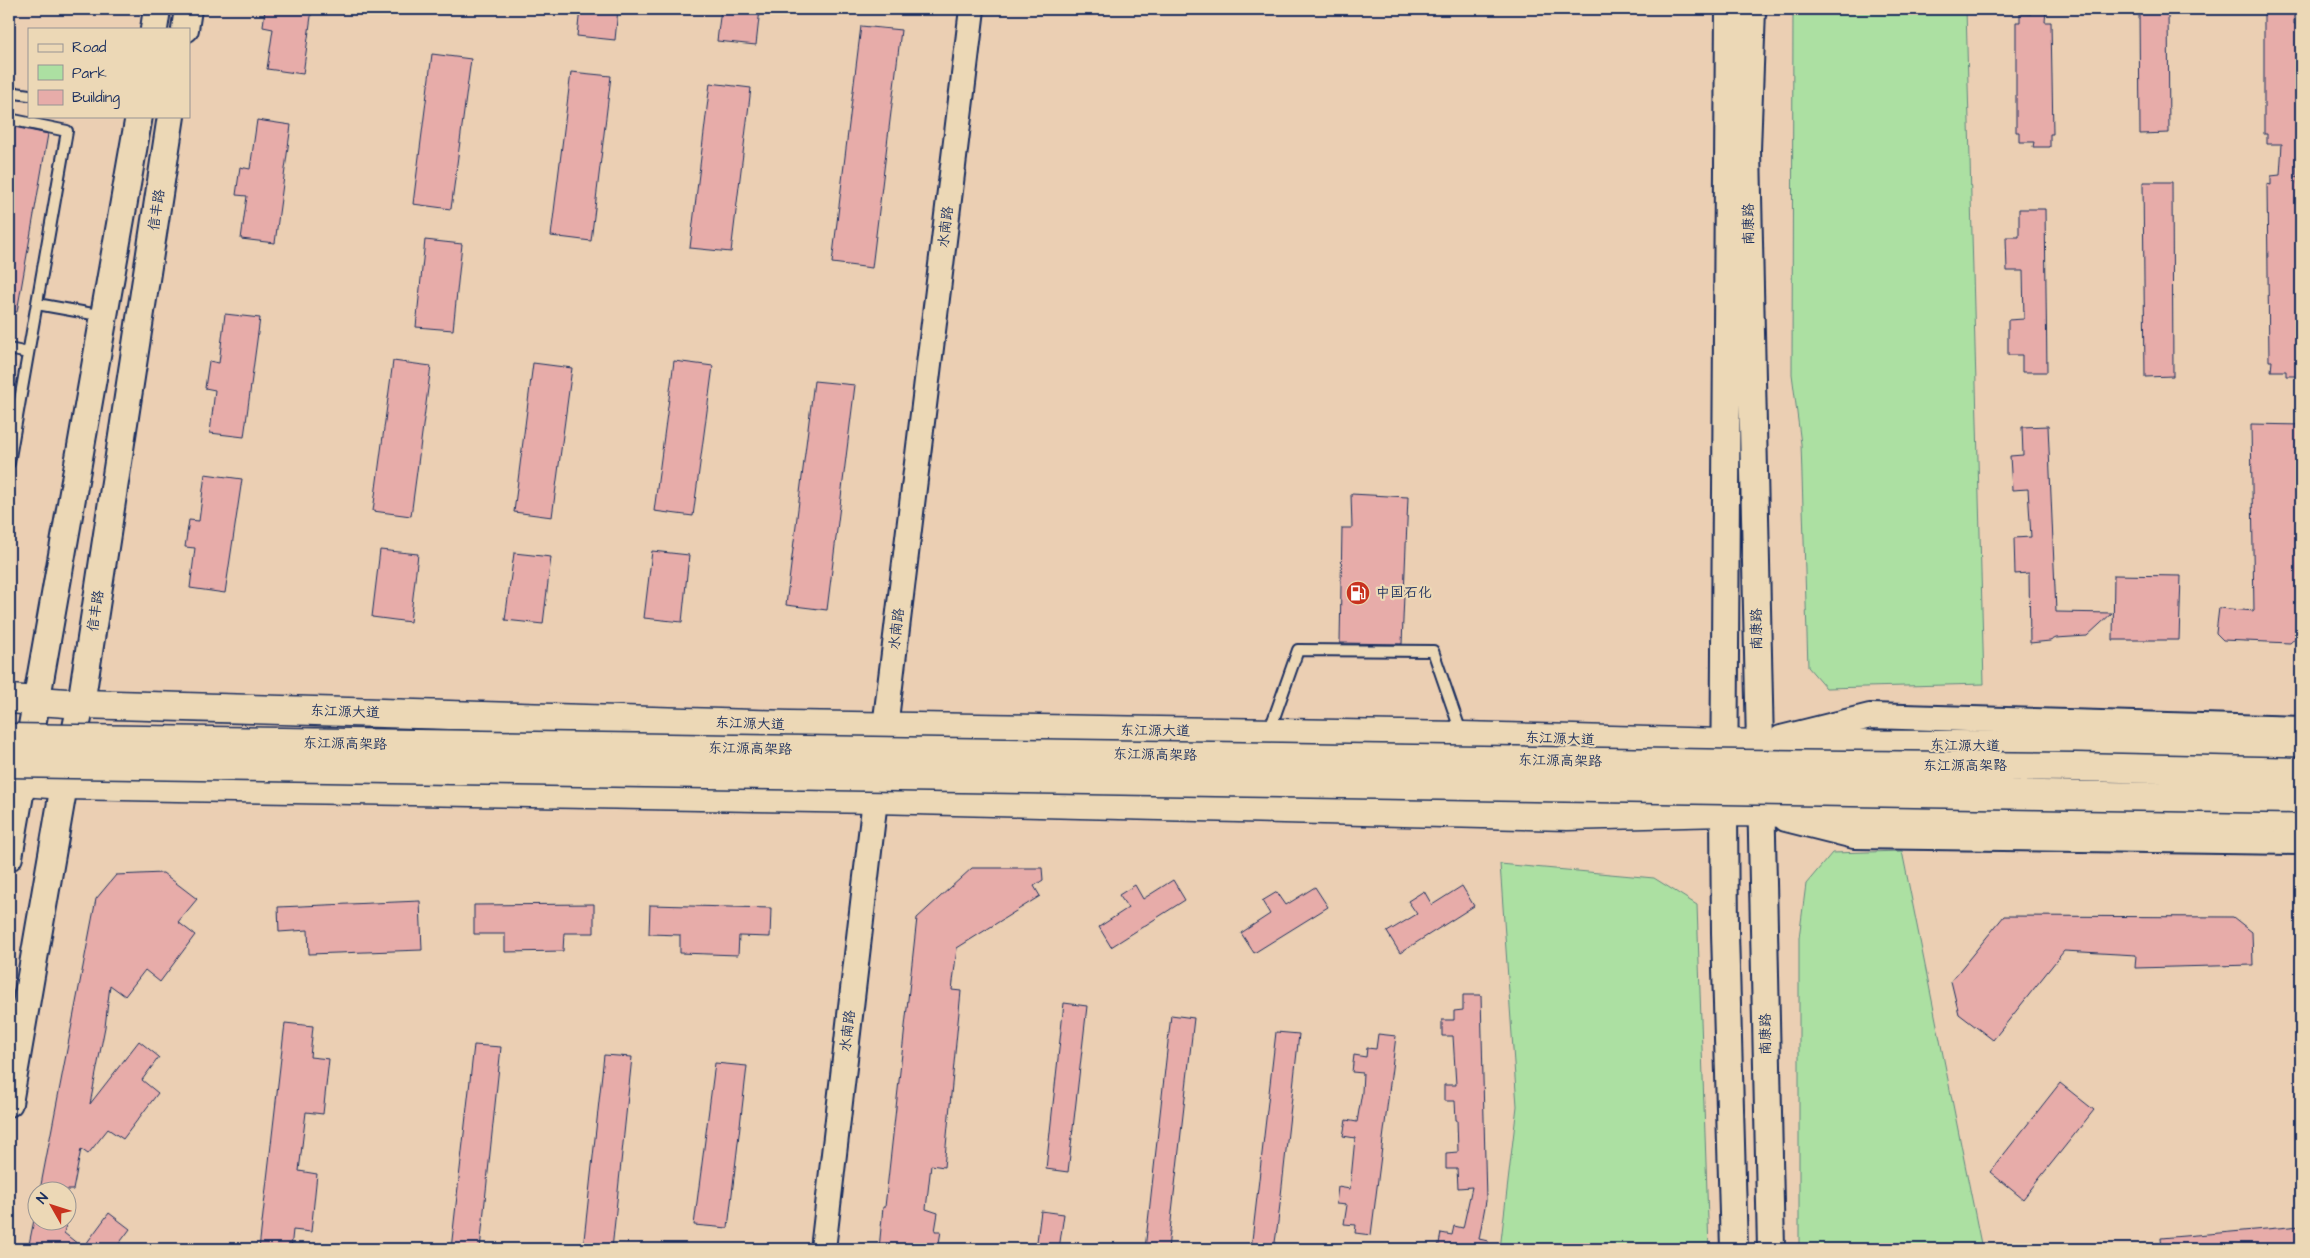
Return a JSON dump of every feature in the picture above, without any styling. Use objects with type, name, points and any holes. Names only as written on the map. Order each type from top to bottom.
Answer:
[{"type":"main road","points":[[154,28],[157,9]]},
{"type":"main road","points":[[185,28],[188,9]]},
{"type":"main road","name":"南康路","points":[[1729,9],[1724,812],[1725,933],[1734,1249]]},
{"type":"main road","name":"南康路","points":[[1752,9],[1747,150],[1771,1249]]},
{"type":"main road","points":[[9,857],[12,778],[38,701],[139,118]]},
{"type":"main road","name":"信丰路","points":[[9,1103],[64,785],[81,704],[171,118]]},
{"type":"main road","name":"东江源大道","points":[[9,699],[81,704],[885,727],[1268,732],[1760,744],[2301,747]]},
{"type":"main road","name":"东江源高架路","points":[[9,738],[1722,764],[2076,767],[2301,772]]},
{"type":"main road","points":[[12,778],[64,785],[875,799],[1567,816],[1724,812],[2301,818]]},
{"type":"main road","name":"东江源高架路","points":[[12,778],[2301,799]]},
{"type":"street","name":"水南路","points":[[823,1249],[875,799],[972,9]]},
{"type":"street","points":[[1760,744],[1870,716],[2301,729]]},
{"type":"street","points":[[1760,813],[1854,836],[2301,842]]},
{"type":"lane","points":[[9,92],[28,95]]},
{"type":"lane","points":[[9,119],[68,131],[9,463]]},
{"type":"lane","points":[[37,304],[104,316]]},
{"type":"lane","points":[[9,349],[28,353]]},
{"type":"lane","points":[[1268,732],[1298,650],[1433,651],[1462,736]]},
{"type":"green space","points":[[1793,9],[1966,9],[1984,684],[1826,688],[1808,667],[1801,444],[1792,374]]},
{"type":"green space","points":[[1902,851],[1982,1249],[1799,1249],[1799,938],[1806,884],[1832,853]]},
{"type":"green space","points":[[1500,864],[1654,878],[1697,905],[1709,1249],[1500,1249],[1517,1106]]},
{"type":"building","points":[[265,9],[312,9],[303,74],[267,69],[273,29],[263,27]]},
{"type":"building","points":[[580,9],[618,9],[615,40],[577,36]]},
{"type":"building","points":[[721,9],[760,9],[756,45],[717,41]]},
{"type":"building","points":[[2031,9],[2046,9],[2045,22],[2051,22],[2053,134],[2050,134],[2050,147],[2033,147],[2034,142],[2019,142],[2019,132],[2016,132],[2016,22],[2020,22],[2020,13],[2031,14]]},
{"type":"building","points":[[2139,9],[2168,9],[2169,133],[2140,134]]},
{"type":"building","points":[[2264,9],[2294,9],[2294,24],[2299,24],[2301,92],[2297,170],[2298,184],[2301,184],[2301,376],[2286,376],[2286,371],[2271,371],[2272,361],[2269,361],[2267,184],[2271,185],[2271,176],[2280,175],[2282,144],[2267,144],[2267,134],[2264,134]]},
{"type":"building","points":[[861,26],[901,30],[872,268],[832,263]]},
{"type":"building","points":[[432,54],[471,59],[451,209],[413,204]]},
{"type":"building","points":[[571,72],[611,76],[591,241],[551,236]]},
{"type":"building","points":[[710,83],[751,88],[731,252],[690,248]]},
{"type":"building","points":[[257,120],[291,125],[275,243],[241,239],[247,196],[236,195],[240,167],[250,169]]},
{"type":"building","points":[[9,126],[48,134],[17,312],[9,311]]},
{"type":"building","points":[[2143,182],[2172,182],[2173,376],[2145,377]]},
{"type":"building","points":[[2019,209],[2045,209],[2047,372],[2022,372],[2022,355],[2008,355],[2008,320],[2024,319],[2023,271],[2007,271],[2006,237],[2019,237]]},
{"type":"building","points":[[425,240],[462,244],[453,330],[416,327]]},
{"type":"building","points":[[225,314],[260,318],[244,437],[210,433],[215,390],[205,388],[209,361],[219,363]]},
{"type":"building","points":[[393,361],[431,366],[411,516],[373,511]]},
{"type":"building","points":[[674,361],[713,366],[693,516],[654,511]]},
{"type":"building","points":[[533,363],[572,368],[552,517],[514,512]]},
{"type":"building","points":[[814,381],[855,385],[827,610],[786,605]]},
{"type":"building","points":[[2251,424],[2301,425],[2301,468],[2299,470],[2301,633],[2290,643],[2223,640],[2216,633],[2219,608],[2254,611]]},
{"type":"building","points":[[2048,426],[2056,612],[2112,613],[2087,636],[2056,638],[2050,641],[2030,643],[2029,573],[2015,574],[2014,538],[2031,537],[2028,489],[2012,490],[2010,456],[2023,455],[2022,427]]},
{"type":"building","points":[[205,474],[242,479],[225,593],[190,588],[195,548],[185,547],[189,520],[199,521]]},
{"type":"building","points":[[1351,494],[1408,497],[1402,644],[1340,643],[1342,528],[1352,528]]},
{"type":"building","points":[[380,550],[418,554],[410,622],[372,617]]},
{"type":"building","points":[[652,551],[689,555],[682,622],[644,618]]},
{"type":"building","points":[[514,553],[551,557],[543,624],[505,620]]},
{"type":"building","points":[[2114,575],[2181,576],[2179,640],[2113,640]]},
{"type":"building","points":[[972,868],[1042,868],[1043,880],[1034,886],[1040,896],[957,948],[952,990],[961,991],[944,1167],[931,1165],[926,1209],[938,1213],[935,1231],[941,1231],[938,1249],[879,1249],[917,918]]},
{"type":"building","points":[[163,873],[197,899],[178,922],[195,935],[160,982],[145,970],[125,996],[110,985],[105,1027],[90,1104],[139,1041],[159,1057],[142,1080],[158,1093],[123,1139],[108,1129],[88,1154],[81,1149],[75,1180],[42,1180],[96,899],[116,875]]},
{"type":"building","points":[[1173,880],[1185,900],[1111,947],[1099,927],[1128,908],[1119,895],[1135,885],[1143,899]]},
{"type":"building","points":[[1462,886],[1474,906],[1400,953],[1387,932],[1417,914],[1408,901],[1424,891],[1432,905]]},
{"type":"building","points":[[1315,887],[1328,907],[1254,953],[1241,933],[1270,914],[1262,901],[1277,892],[1286,905]]},
{"type":"building","points":[[420,901],[422,950],[309,954],[308,930],[279,932],[278,907]]},
{"type":"building","points":[[594,904],[594,933],[564,933],[563,951],[505,952],[505,934],[474,934],[474,905]]},
{"type":"building","points":[[650,905],[771,908],[770,937],[739,936],[738,955],[680,953],[680,935],[649,934]]},
{"type":"building","points":[[2004,916],[2233,917],[2252,932],[2253,965],[2135,968],[2136,955],[2064,951],[1993,1040],[1959,1014],[1951,981]]},
{"type":"building","points":[[1463,995],[1481,995],[1486,1201],[1479,1239],[1488,1241],[1487,1249],[1438,1249],[1441,1233],[1452,1235],[1454,1226],[1463,1228],[1472,1187],[1458,1188],[1457,1169],[1446,1169],[1446,1153],[1458,1152],[1455,1101],[1444,1101],[1444,1085],[1456,1085],[1453,1036],[1442,1036],[1442,1020],[1454,1020],[1454,1011],[1463,1010]]},
{"type":"building","points":[[1064,1003],[1087,1006],[1068,1172],[1046,1169]]},
{"type":"building","points":[[1171,1015],[1194,1018],[1168,1249],[1145,1249]]},
{"type":"building","points":[[285,1023],[313,1026],[310,1057],[329,1059],[323,1114],[306,1112],[299,1171],[317,1174],[311,1232],[293,1230],[291,1249],[259,1249]]},
{"type":"building","points":[[1276,1032],[1299,1034],[1278,1222],[1274,1249],[1251,1249]]},
{"type":"building","points":[[1378,1034],[1396,1036],[1371,1235],[1355,1233],[1356,1225],[1344,1224],[1347,1205],[1336,1204],[1338,1187],[1350,1189],[1355,1138],[1343,1136],[1346,1120],[1357,1122],[1362,1092],[1363,1073],[1352,1072],[1354,1055],[1366,1057],[1367,1048],[1376,1049]]},
{"type":"building","points":[[474,1045],[501,1047],[480,1249],[451,1249]]},
{"type":"building","points":[[604,1055],[632,1057],[612,1249],[583,1249]]},
{"type":"building","points":[[715,1063],[747,1066],[728,1228],[694,1225]]},
{"type":"building","points":[[2060,1083],[2094,1110],[2023,1199],[1990,1172]]},
{"type":"building","points":[[1041,1211],[1064,1214],[1059,1249],[1036,1249]]},
{"type":"building","points":[[109,1213],[130,1229],[115,1249],[28,1249],[32,1230],[65,1230],[64,1233],[83,1248]]},
{"type":"building","points":[[2301,1226],[2301,1249],[2162,1249],[2161,1238]]},
{"type":"place","name":"中国石化","points":[[1358,593]]}]
